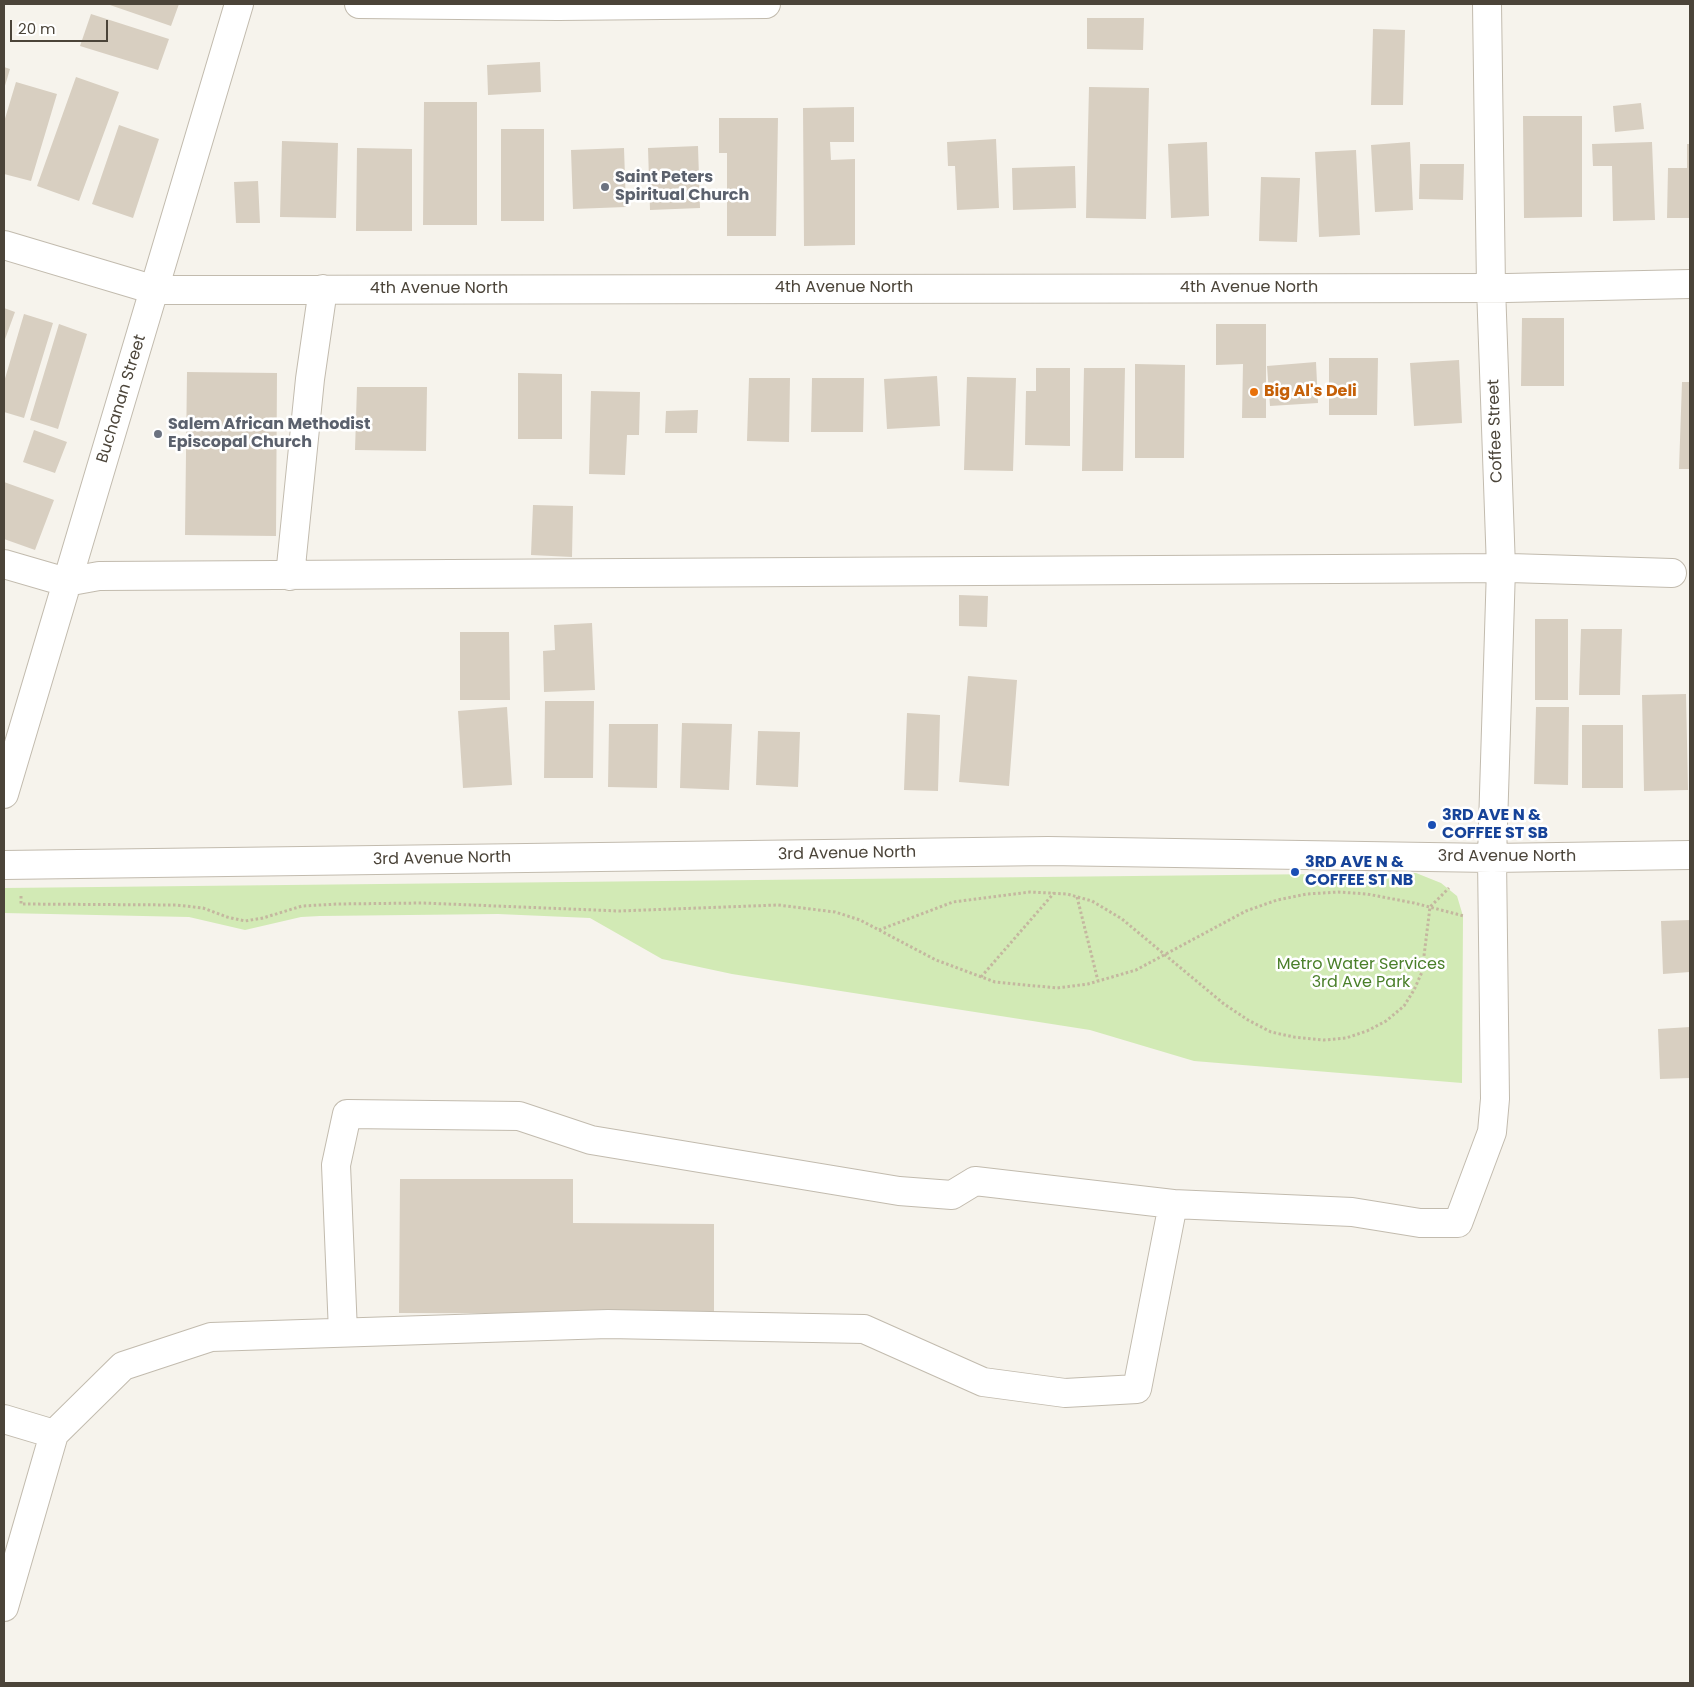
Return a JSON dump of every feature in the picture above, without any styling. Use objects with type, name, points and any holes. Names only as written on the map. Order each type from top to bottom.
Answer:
[{"type":"street","name":"Buchanan Street","points":[[4,794],[239,4]]},
{"type":"street","points":[[359,4],[558,6],[766,4]]},
{"type":"street","name":"Coffee Street","points":[[1173,1204],[1352,1212],[1420,1223],[1458,1223],[1492,1132],[1494,1107],[1492,858],[1501,568],[1491,288],[1487,4]]},
{"type":"street","name":"4th Avenue North","points":[[4,245],[155,290],[1491,288],[1690,284]]},
{"type":"street","points":[[290,576],[310,379],[323,289]]},
{"type":"street","points":[[4,564],[66,582],[99,576],[1501,568],[1672,573]]},
{"type":"street","name":"3rd Avenue North","points":[[12,865],[1048,851],[1492,858],[1690,855]]},
{"type":"street","points":[[4,1607],[54,1434],[123,1366],[211,1337],[608,1324],[864,1329],[983,1382],[1065,1393],[1137,1389],[1173,1204],[975,1181],[952,1195],[899,1191],[591,1140],[519,1116],[346,1114],[336,1165],[343,1332]]},
{"type":"street","points":[[4,1419],[54,1434]]},
{"type":"path","points":[[12,865],[21,904],[176,905],[203,908],[227,917],[245,921],[263,918],[302,906],[338,904],[424,903],[620,911],[778,905],[835,912],[879,930],[936,960],[981,977],[1004,983],[1056,988],[1098,982],[1136,970],[1246,911],[1277,900],[1307,894],[1338,892],[1367,894],[1430,907],[1459,916],[1492,916]]},
{"type":"path","points":[[879,930],[953,902],[994,895],[1030,892],[1077,896],[1092,901],[1122,919],[1224,1004],[1248,1020],[1272,1032],[1324,1040],[1346,1038],[1368,1031],[1386,1021],[1404,1006],[1422,972],[1430,907]]},
{"type":"path","points":[[981,977],[1054,893]]},
{"type":"path","points":[[1077,896],[1098,982]]},
{"type":"green space","name":"Metro Water Services 3rd Ave Park","points":[[1416,873],[1441,883],[1457,896],[1463,916],[1462,1083],[1194,1061],[1090,1030],[732,974],[662,959],[590,918],[498,914],[320,916],[301,917],[245,930],[189,917],[4,913],[4,888]]},
{"type":"building","points":[[107,4],[179,4],[171,26]]},
{"type":"building","points":[[91,14],[169,39],[158,70],[80,46]]},
{"type":"building","points":[[1087,18],[1144,18],[1143,50],[1087,49]]},
{"type":"building","points":[[1373,29],[1405,30],[1403,105],[1371,105]]},
{"type":"building","points":[[540,62],[541,92],[488,95],[487,65]]},
{"type":"building","points":[[4,67],[10,69],[4,89]]},
{"type":"building","points":[[76,77],[119,92],[79,201],[37,186]]},
{"type":"building","points":[[16,82],[57,94],[31,181],[4,174],[4,122]]},
{"type":"building","points":[[1089,87],[1149,88],[1146,219],[1086,218]]},
{"type":"building","points":[[424,102],[477,102],[477,225],[423,225]]},
{"type":"building","points":[[1641,103],[1644,129],[1615,132],[1613,106]]},
{"type":"building","points":[[854,107],[854,142],[830,142],[831,160],[855,159],[855,245],[804,246],[803,108]]},
{"type":"building","points":[[1523,116],[1582,116],[1582,217],[1524,218]]},
{"type":"building","points":[[719,118],[778,118],[776,236],[727,236],[727,153],[719,153]]},
{"type":"building","points":[[119,125],[159,139],[133,218],[92,204]]},
{"type":"building","points":[[501,129],[544,129],[544,221],[501,221]]},
{"type":"building","points":[[996,139],[999,208],[957,210],[955,166],[948,166],[947,142]]},
{"type":"building","points":[[282,141],[338,143],[336,218],[280,217]]},
{"type":"building","points":[[1207,142],[1209,216],[1171,218],[1168,144]]},
{"type":"building","points":[[1410,142],[1413,210],[1375,212],[1371,145]]},
{"type":"building","points":[[1652,142],[1655,220],[1613,221],[1612,166],[1593,166],[1592,144]]},
{"type":"building","points":[[1687,144],[1690,144],[1690,218],[1667,218],[1668,168],[1687,168]]},
{"type":"building","points":[[698,146],[700,208],[650,210],[648,148]]},
{"type":"building","points":[[357,148],[412,149],[412,231],[356,231]]},
{"type":"building","points":[[624,148],[626,207],[573,209],[571,150]]},
{"type":"building","points":[[1356,150],[1360,235],[1319,237],[1315,152]]},
{"type":"building","points":[[1420,164],[1464,164],[1463,200],[1419,199]]},
{"type":"building","points":[[1075,166],[1076,208],[1013,210],[1012,168]]},
{"type":"building","points":[[1261,177],[1300,178],[1297,242],[1259,241]]},
{"type":"building","points":[[258,181],[260,223],[236,223],[234,182]]},
{"type":"building","points":[[4,308],[15,312],[4,342]]},
{"type":"building","points":[[24,314],[53,323],[24,418],[4,412],[4,382]]},
{"type":"building","points":[[1522,318],[1564,318],[1564,386],[1521,386]]},
{"type":"building","points":[[59,324],[87,334],[58,429],[30,420]]},
{"type":"building","name":"Big Al's Deli","points":[[1216,324],[1266,324],[1266,418],[1242,418],[1243,364],[1216,365]]},
{"type":"building","points":[[1329,358],[1378,358],[1377,415],[1329,415]]},
{"type":"building","points":[[1459,360],[1462,423],[1414,426],[1410,363]]},
{"type":"building","points":[[1316,362],[1318,403],[1270,406],[1267,366]]},
{"type":"building","points":[[1135,364],[1185,365],[1184,458],[1135,458]]},
{"type":"building","points":[[1036,368],[1070,368],[1070,446],[1025,445],[1026,391],[1036,391]]},
{"type":"building","points":[[1084,368],[1125,368],[1123,471],[1082,471]]},
{"type":"building","points":[[187,372],[277,373],[276,536],[185,535]]},
{"type":"building","points":[[518,373],[562,374],[562,439],[518,439]]},
{"type":"building","points":[[937,376],[940,426],[887,429],[884,379]]},
{"type":"building","points":[[967,377],[1016,378],[1013,471],[964,470]]},
{"type":"building","points":[[749,378],[790,378],[789,442],[747,441]]},
{"type":"building","points":[[812,378],[864,378],[863,432],[811,432]]},
{"type":"building","points":[[1682,382],[1690,382],[1690,469],[1679,469]]},
{"type":"building","points":[[357,387],[427,387],[426,451],[355,450]]},
{"type":"building","points":[[591,391],[640,392],[639,435],[627,435],[625,475],[589,474]]},
{"type":"building","points":[[698,410],[697,433],[665,433],[666,411]]},
{"type":"building","points":[[34,430],[67,442],[55,473],[23,462]]},
{"type":"building","points":[[4,482],[54,500],[35,550],[4,539]]},
{"type":"building","points":[[533,505],[573,506],[572,557],[531,555]]},
{"type":"building","points":[[959,595],[988,596],[987,627],[959,626]]},
{"type":"building","points":[[1535,619],[1568,619],[1568,700],[1535,700]]},
{"type":"building","points":[[592,623],[595,690],[544,692],[543,651],[555,650],[554,625]]},
{"type":"building","points":[[1581,629],[1622,629],[1620,695],[1579,695]]},
{"type":"building","points":[[460,632],[509,632],[510,700],[460,700]]},
{"type":"building","points":[[968,676],[1017,680],[1009,786],[959,782]]},
{"type":"building","points":[[1686,694],[1688,790],[1644,791],[1642,695]]},
{"type":"building","points":[[545,701],[594,701],[593,778],[544,778]]},
{"type":"building","points":[[507,707],[512,785],[463,788],[458,711]]},
{"type":"building","points":[[1536,707],[1569,707],[1568,785],[1534,784]]},
{"type":"building","points":[[907,713],[940,715],[938,791],[904,790]]},
{"type":"building","points":[[682,723],[732,724],[729,790],[680,788]]},
{"type":"building","points":[[609,724],[658,724],[657,788],[608,787]]},
{"type":"building","points":[[1582,725],[1623,725],[1623,788],[1582,788]]},
{"type":"building","points":[[758,731],[800,732],[798,787],[756,785]]},
{"type":"building","points":[[1690,920],[1690,972],[1663,974],[1661,921]]},
{"type":"building","points":[[1690,1027],[1690,1078],[1660,1079],[1658,1029]]},
{"type":"building","points":[[400,1179],[573,1179],[573,1223],[714,1224],[714,1314],[399,1313]]},
{"type":"place","name":"Saint Peters Spiritual Church","points":[[605,187]]},
{"type":"place","name":"Big Al's Deli","points":[[1254,392]]},
{"type":"place","name":"Salem African Methodist Episcopal Church","points":[[158,434]]},
{"type":"place","name":"3RD AVE N & COFFEE ST SB","points":[[1432,825]]},
{"type":"place","name":"3RD AVE N & COFFEE ST NB","points":[[1295,872]]}]
